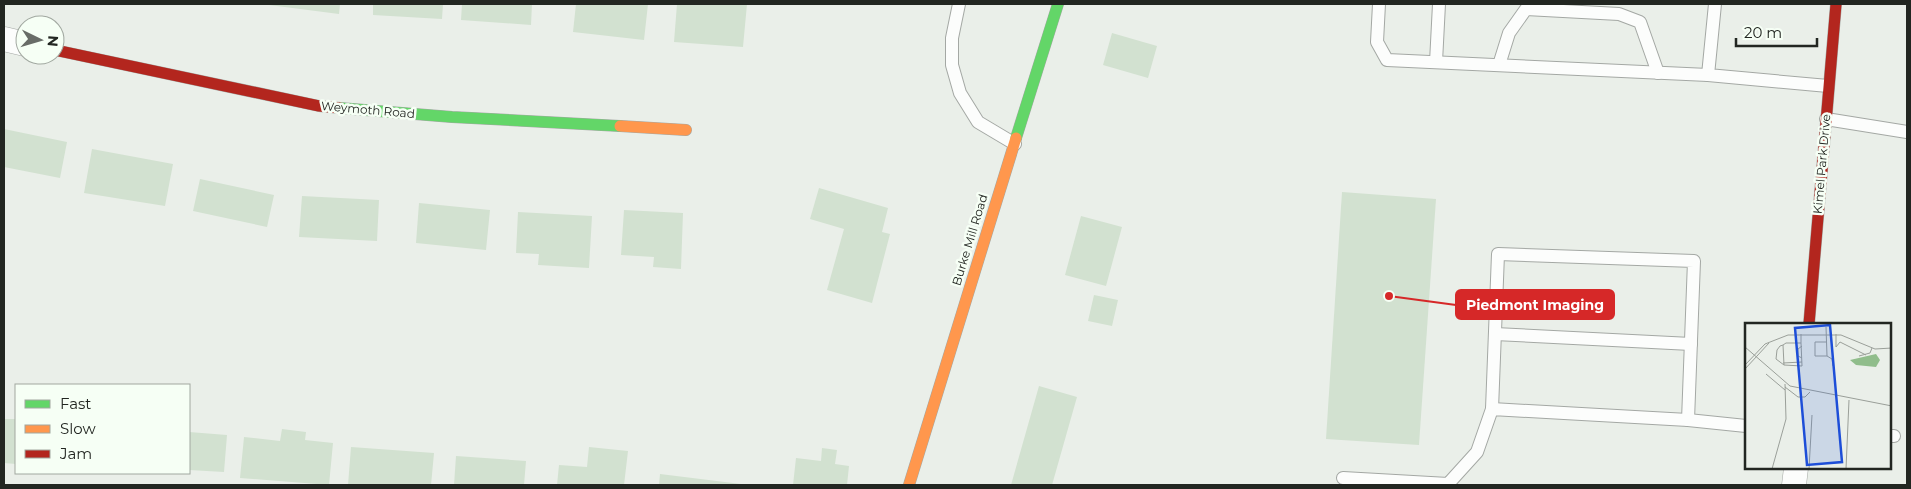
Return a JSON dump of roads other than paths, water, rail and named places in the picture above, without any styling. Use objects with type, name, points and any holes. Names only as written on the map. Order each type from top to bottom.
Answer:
[{"type":"street","name":"Burke Mill Road","points":[[909,485],[1058,4]]},
{"type":"street","name":"Kimel Park Drive","points":[[1809,323],[1836,4]]},
{"type":"street","name":"Weymoth Road","points":[[65,52],[319,106],[452,117],[686,130]]},
{"type":"street","points":[[1794,485],[1796,469]]},
{"type":"lane","points":[[959,4],[952,38],[952,66],[960,93],[978,122],[1015,144]]},
{"type":"lane","points":[[1379,4],[1377,42],[1387,60],[1708,75],[1828,86]]},
{"type":"lane","points":[[1436,62],[1439,4]]},
{"type":"lane","points":[[1708,75],[1715,4]]},
{"type":"lane","points":[[1499,65],[1509,33],[1526,9],[1619,14],[1640,22],[1658,73]]},
{"type":"lane","points":[[1826,119],[1907,132]]},
{"type":"lane","points":[[1343,478],[1448,484],[1477,452],[1492,409],[1498,254],[1694,261],[1688,420]]},
{"type":"lane","points":[[1495,334],[1691,344]]},
{"type":"lane","points":[[1492,409],[1688,420],[1745,426]]},
{"type":"place","name":"Piedmont Imaging","points":[[1389,296]]}]
